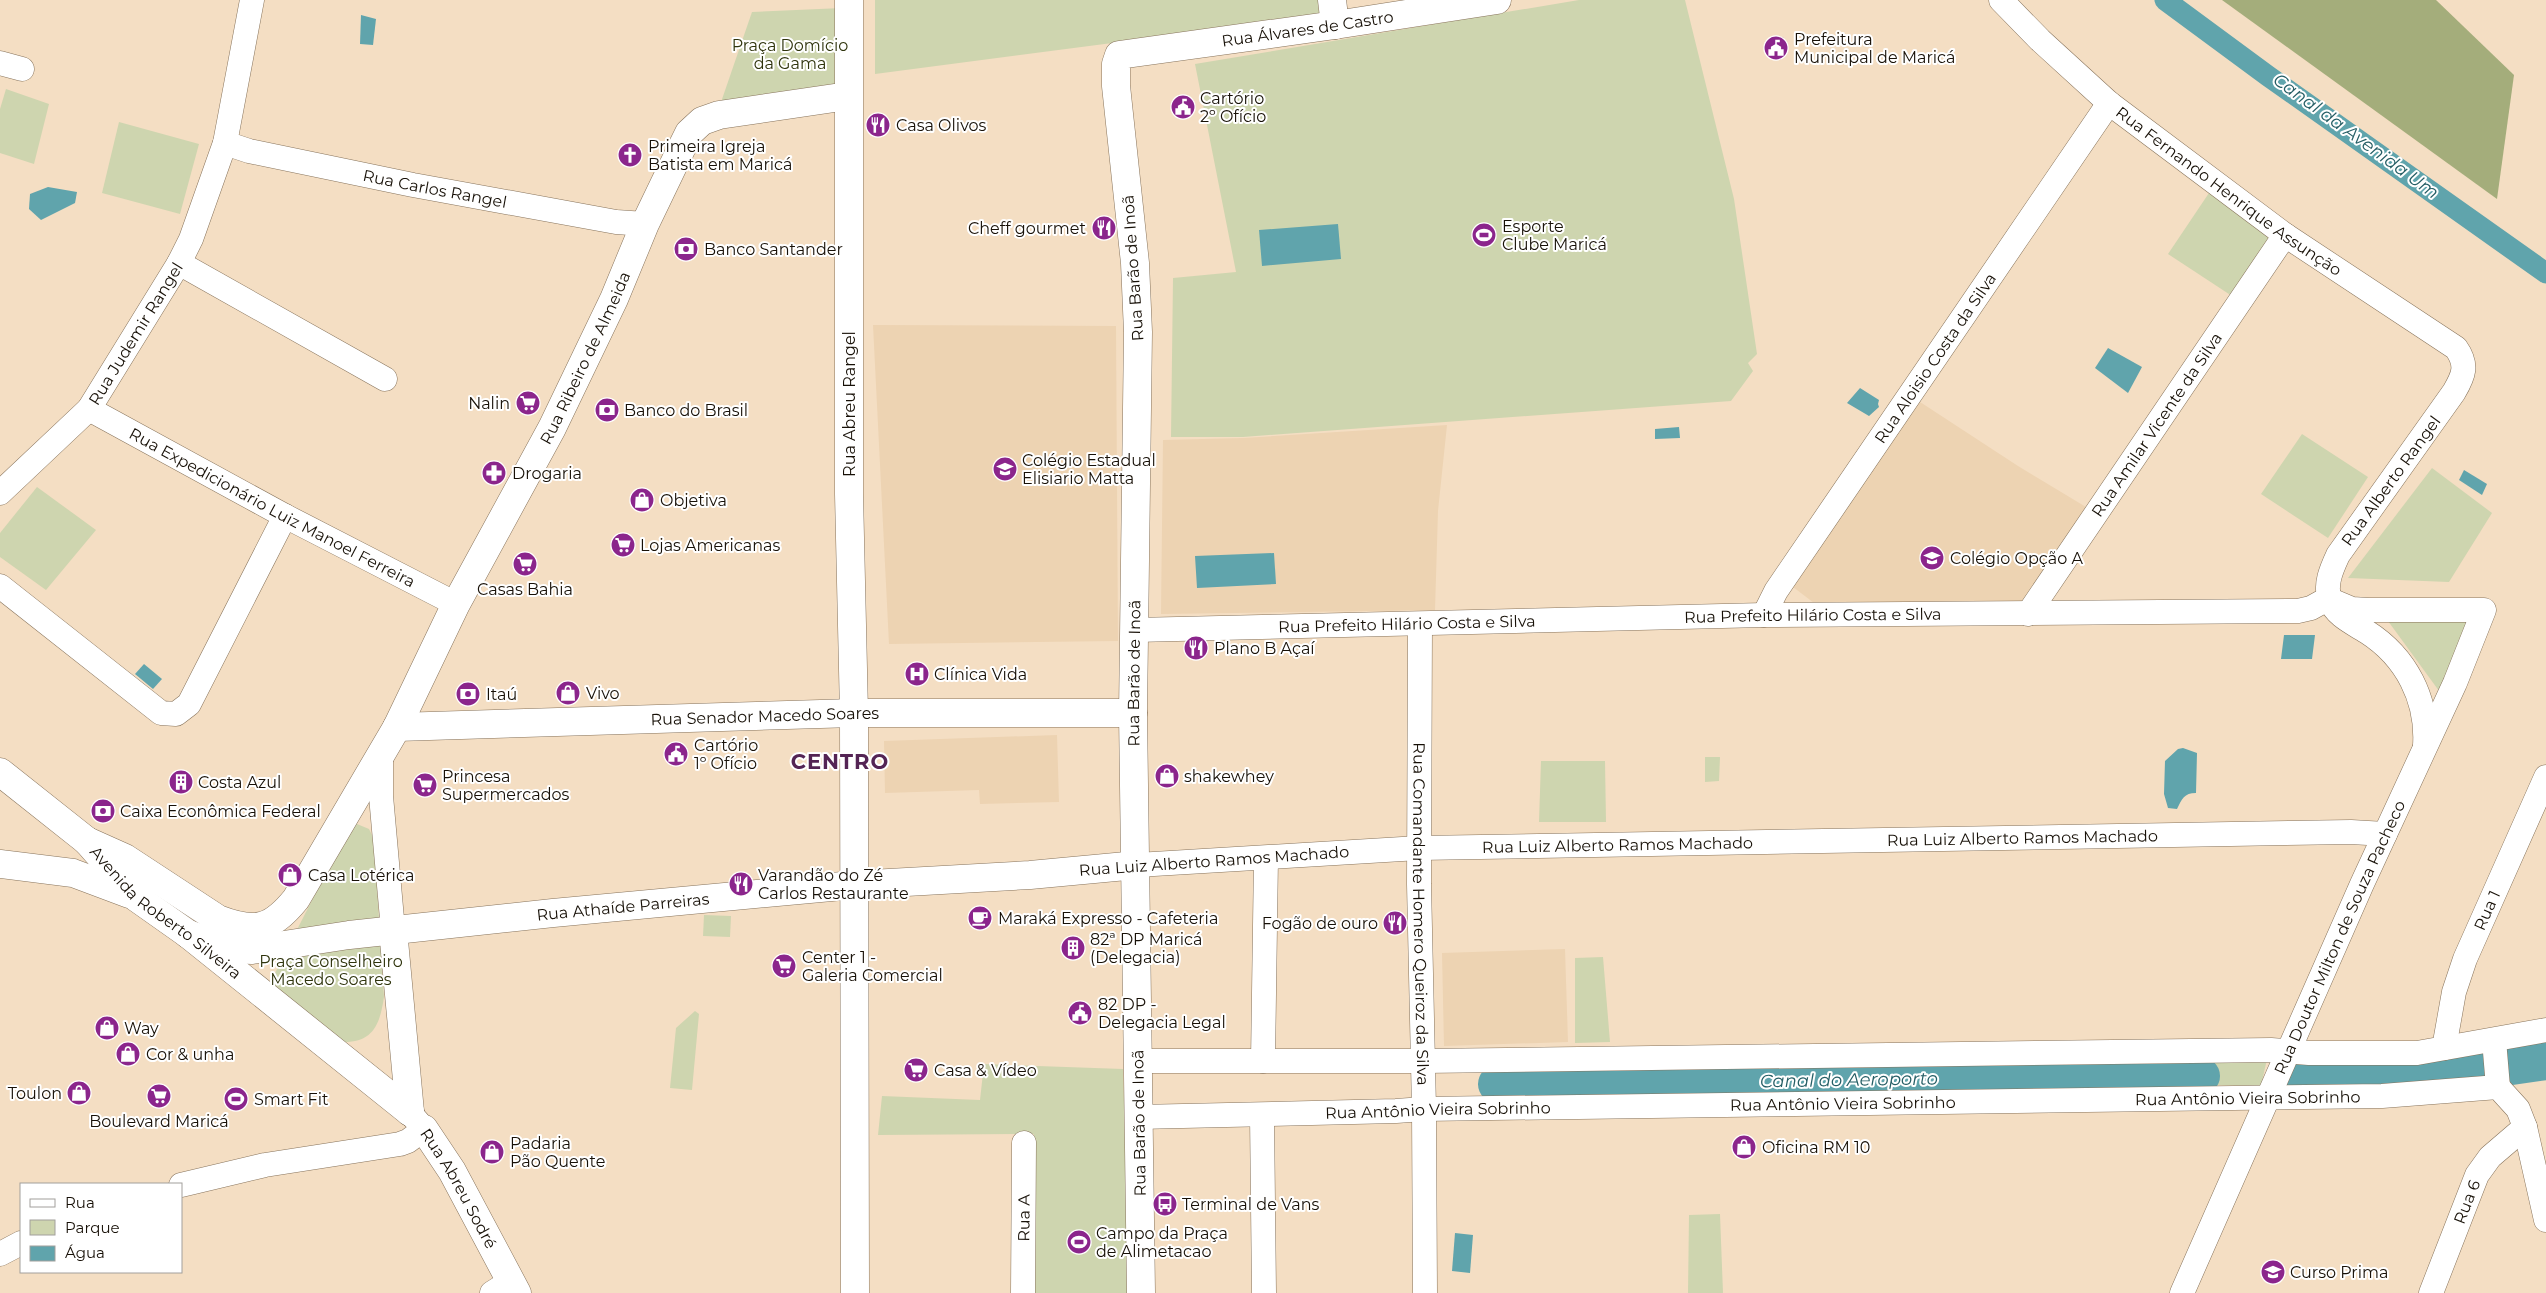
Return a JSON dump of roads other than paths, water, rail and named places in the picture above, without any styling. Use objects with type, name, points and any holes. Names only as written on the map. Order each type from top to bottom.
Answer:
[{"type":"main road","name":"Rua Abreu Rangel","points":[[849,0],[849,494],[854,713],[855,1293]]},
{"type":"main road","name":"Rua Álvares de Castro","points":[[1118,55],[1333,13],[1497,0]]},
{"type":"main road","name":"Rua Barão de Inoã","points":[[1118,55],[1116,86],[1135,263],[1138,332],[1133,713],[1137,865],[1141,1293]]},
{"type":"main road","name":"Rua Ribeiro de Almeida","points":[[397,727],[456,604],[576,381],[645,224],[686,138],[702,121],[732,112],[848,96]]},
{"type":"main road","name":"Rua Senador Macedo Soares","points":[[397,727],[854,713],[1133,713]]},
{"type":"main road","points":[[381,755],[397,727]]},
{"type":"main road","name":"Avenida Roberto Silveira","points":[[87,841],[125,858],[200,909],[232,924],[255,928],[266,926],[280,918],[296,899],[381,755]]},
{"type":"main road","name":"Avenida Roberto Silveira","points":[[0,772],[87,841],[137,898],[188,934],[417,1121]]},
{"type":"main road","points":[[0,864],[73,873],[137,898]]},
{"type":"main road","name":"Rua Luiz Alberto Ramos Machado","points":[[853,885],[1030,875],[1137,865]]},
{"type":"main road","name":"Rua Athaíde Parreiras","points":[[393,930],[853,885]]},
{"type":"main road","points":[[188,934],[232,949],[252,950],[393,930]]},
{"type":"main road","name":"Rua Abreu Sodré","points":[[393,930],[417,1121],[452,1171],[507,1289]]},
{"type":"street","name":"Rua Judemir Rangel","points":[[0,493],[89,409],[179,263],[191,238],[225,144],[252,0]]},
{"type":"street","name":"Rua Fernando Henrique Assunção","points":[[2001,0],[2040,40],[2109,102],[2285,236],[2456,348],[2462,357],[2465,367]]},
{"type":"street","name":"Rua Aloisio Costa da Silva","points":[[1764,614],[1776,591],[2109,102]]},
{"type":"street","name":"Rua Carlos Rangel","points":[[225,144],[423,186],[616,222],[645,224]]},
{"type":"street","name":"Rua Amilar Vicente da Silva","points":[[2028,614],[2285,236]]},
{"type":"street","points":[[179,263],[385,380]]},
{"type":"street","name":"Rua Alberto Rangel","points":[[2329,598],[2328,582],[2338,555],[2454,392],[2463,376],[2465,367]]},
{"type":"street","name":"Rua Expedicionário Luiz Manoel Ferreira","points":[[89,409],[285,516],[456,604]]},
{"type":"street","points":[[0,586],[161,713],[176,714],[189,704],[285,516]]},
{"type":"street","name":"Rua Prefeito Hilário Costa e Silva","points":[[1135,630],[1764,614],[2298,611],[2311,608],[2329,598]]},
{"type":"street","points":[[2329,598],[2338,612],[2379,639],[2391,650],[2408,672],[2424,713],[2425,746]]},
{"type":"street","name":"Rua Doutor Milton de Souza Pacheco","points":[[2182,1293],[2385,834],[2455,683],[2484,610],[2352,609],[2329,598]]},
{"type":"street","name":"Rua Comandante Homero Queiroz da Silva","points":[[1420,624],[1419,848],[1425,1293]]},
{"type":"street","name":"Rua Abreu Sodré","points":[[381,755],[381,796],[393,930]]},
{"type":"street","name":"Rua 1","points":[[2444,1048],[2454,992],[2465,959],[2535,824],[2546,777]]},
{"type":"street","name":"Rua Luiz Alberto Ramos Machado","points":[[1137,865],[1419,848],[2341,832],[2385,834]]},
{"type":"street","points":[[1263,1061],[1266,858]]},
{"type":"street","points":[[2496,1064],[2546,1030]]},
{"type":"street","points":[[1138,1061],[1423,1061],[2236,1050],[2418,1053],[2444,1048],[2496,1064],[2525,1127],[2546,1220]]},
{"type":"street","name":"Rua Antônio Vieira Sobrinho","points":[[1138,1118],[1424,1109],[2382,1096],[2496,1064]]},
{"type":"street","points":[[1262,1115],[1264,1293]]},
{"type":"street","points":[[182,1185],[265,1165],[400,1144],[417,1121]]},
{"type":"street","name":"Rua 6","points":[[2431,1293],[2477,1175],[2490,1157],[2525,1127]]},
{"type":"street","name":"Rua A","points":[[1023,1293],[1024,1143]]},
{"type":"street","points":[[0,1254],[20,1244]]},
{"type":"water","points":[[361,15],[376,19],[373,45],[360,44]]},
{"type":"water","points":[[48,187],[77,192],[75,203],[41,220],[29,209],[30,194]]},
{"type":"water","points":[[1338,224],[1341,259],[1262,266],[1259,230]]},
{"type":"water","points":[[2108,348],[2142,367],[2128,393],[2095,368]]},
{"type":"water","points":[[1860,388],[1879,400],[1879,407],[1869,416],[1847,403]]},
{"type":"water","points":[[1679,427],[1680,438],[1655,439],[1655,429]]},
{"type":"water","points":[[2464,470],[2487,484],[2482,495],[2459,480]]},
{"type":"water","points":[[1274,553],[1276,584],[1197,588],[1195,556]]},
{"type":"water","points":[[2284,635],[2315,635],[2312,659],[2281,659]]},
{"type":"water","points":[[144,664],[162,679],[153,689],[135,674]]},
{"type":"water","points":[[2183,748],[2197,753],[2196,793],[2186,795],[2177,809],[2168,808],[2164,794],[2165,761],[2178,749]]},
{"type":"water","points":[[1455,1233],[1473,1235],[1470,1273],[1452,1271]]},
{"type":"waterway","name":"Canal da Avenida Um","points":[[2165,0],[2268,76],[2546,273]]},
{"type":"waterway","name":"Canal do Aeroporto","points":[[2294,1075],[2463,1073],[2546,1061]]},
{"type":"waterway","name":"Canal do Aeroporto","points":[[1497,1084],[2201,1076]]},
{"type":"place","name":"Prefeitura Municipal de Maricá","points":[[1776,48]]},
{"type":"place","name":"Cartório 2º Ofício","points":[[1183,107]]},
{"type":"place","name":"Casa Olivos","points":[[878,125]]},
{"type":"place","name":"Primeira Igreja Batista em Maricá","points":[[630,155]]},
{"type":"place","name":"Cheff gourmet","points":[[1104,228]]},
{"type":"place","name":"Esporte Clube Maricá","points":[[1484,235]]},
{"type":"place","name":"Banco Santander","points":[[686,249]]},
{"type":"place","name":"Nalin","points":[[528,403]]},
{"type":"place","name":"Banco do Brasil","points":[[607,410]]},
{"type":"place","name":"Colégio Estadual Elisiario Matta","points":[[1005,469]]},
{"type":"place","name":"Drogaria","points":[[494,473]]},
{"type":"place","name":"Objetiva","points":[[642,500]]},
{"type":"place","name":"Lojas Americanas","points":[[623,545]]},
{"type":"place","name":"Colégio Opção A","points":[[1932,558]]},
{"type":"place","name":"Casas Bahia","points":[[525,564]]},
{"type":"place","name":"Plano B Açaí","points":[[1196,648]]},
{"type":"place","name":"Clínica Vida","points":[[917,674]]},
{"type":"place","name":"Vivo","points":[[568,693]]},
{"type":"place","name":"Itaú","points":[[468,694]]},
{"type":"place","name":"Cartório 1º Ofício","points":[[676,754]]},
{"type":"place","name":"shakewhey","points":[[1167,776]]},
{"type":"place","name":"Costa Azul","points":[[181,782]]},
{"type":"place","name":"Princesa Supermercados","points":[[425,785]]},
{"type":"place","name":"Caixa Econômica Federal","points":[[103,811]]},
{"type":"place","name":"Casa Lotérica","points":[[290,875]]},
{"type":"place","name":"Varandão do Zé Carlos Restaurante","points":[[741,884]]},
{"type":"place","name":"Maraká Expresso - Cafeteria","points":[[980,918]]},
{"type":"place","name":"Fogão de ouro","points":[[1395,923]]},
{"type":"place","name":"82ª DP Maricá (Delegacia)","points":[[1073,948]]},
{"type":"place","name":"Center 1 - Galeria Comercial","points":[[784,966]]},
{"type":"place","name":"82 DP - Delegacia Legal","points":[[1080,1013]]},
{"type":"place","name":"Way","points":[[107,1028]]},
{"type":"place","name":"Cor & unha","points":[[128,1054]]},
{"type":"place","name":"Casa & Vídeo","points":[[916,1070]]},
{"type":"place","name":"Toulon","points":[[79,1093]]},
{"type":"place","name":"Boulevard Maricá","points":[[159,1096]]},
{"type":"place","name":"Smart Fit","points":[[236,1099]]},
{"type":"place","name":"Oficina RM 10","points":[[1744,1147]]},
{"type":"place","name":"Padaria Pão Quente","points":[[492,1152]]},
{"type":"place","name":"Terminal de Vans","points":[[1165,1204]]},
{"type":"place","name":"Campo da Praça de Alimetacao","points":[[1079,1242]]},
{"type":"place","name":"Curso Prima","points":[[2273,1272]]},
{"type":"district","name":"CENTRO","points":[[840,761]]},
{"type":"park label","name":"Praça Domício da Gama","points":[[790,54]]},
{"type":"park label","name":"Praça Conselheiro Macedo Soares","points":[[331,970]]}]
